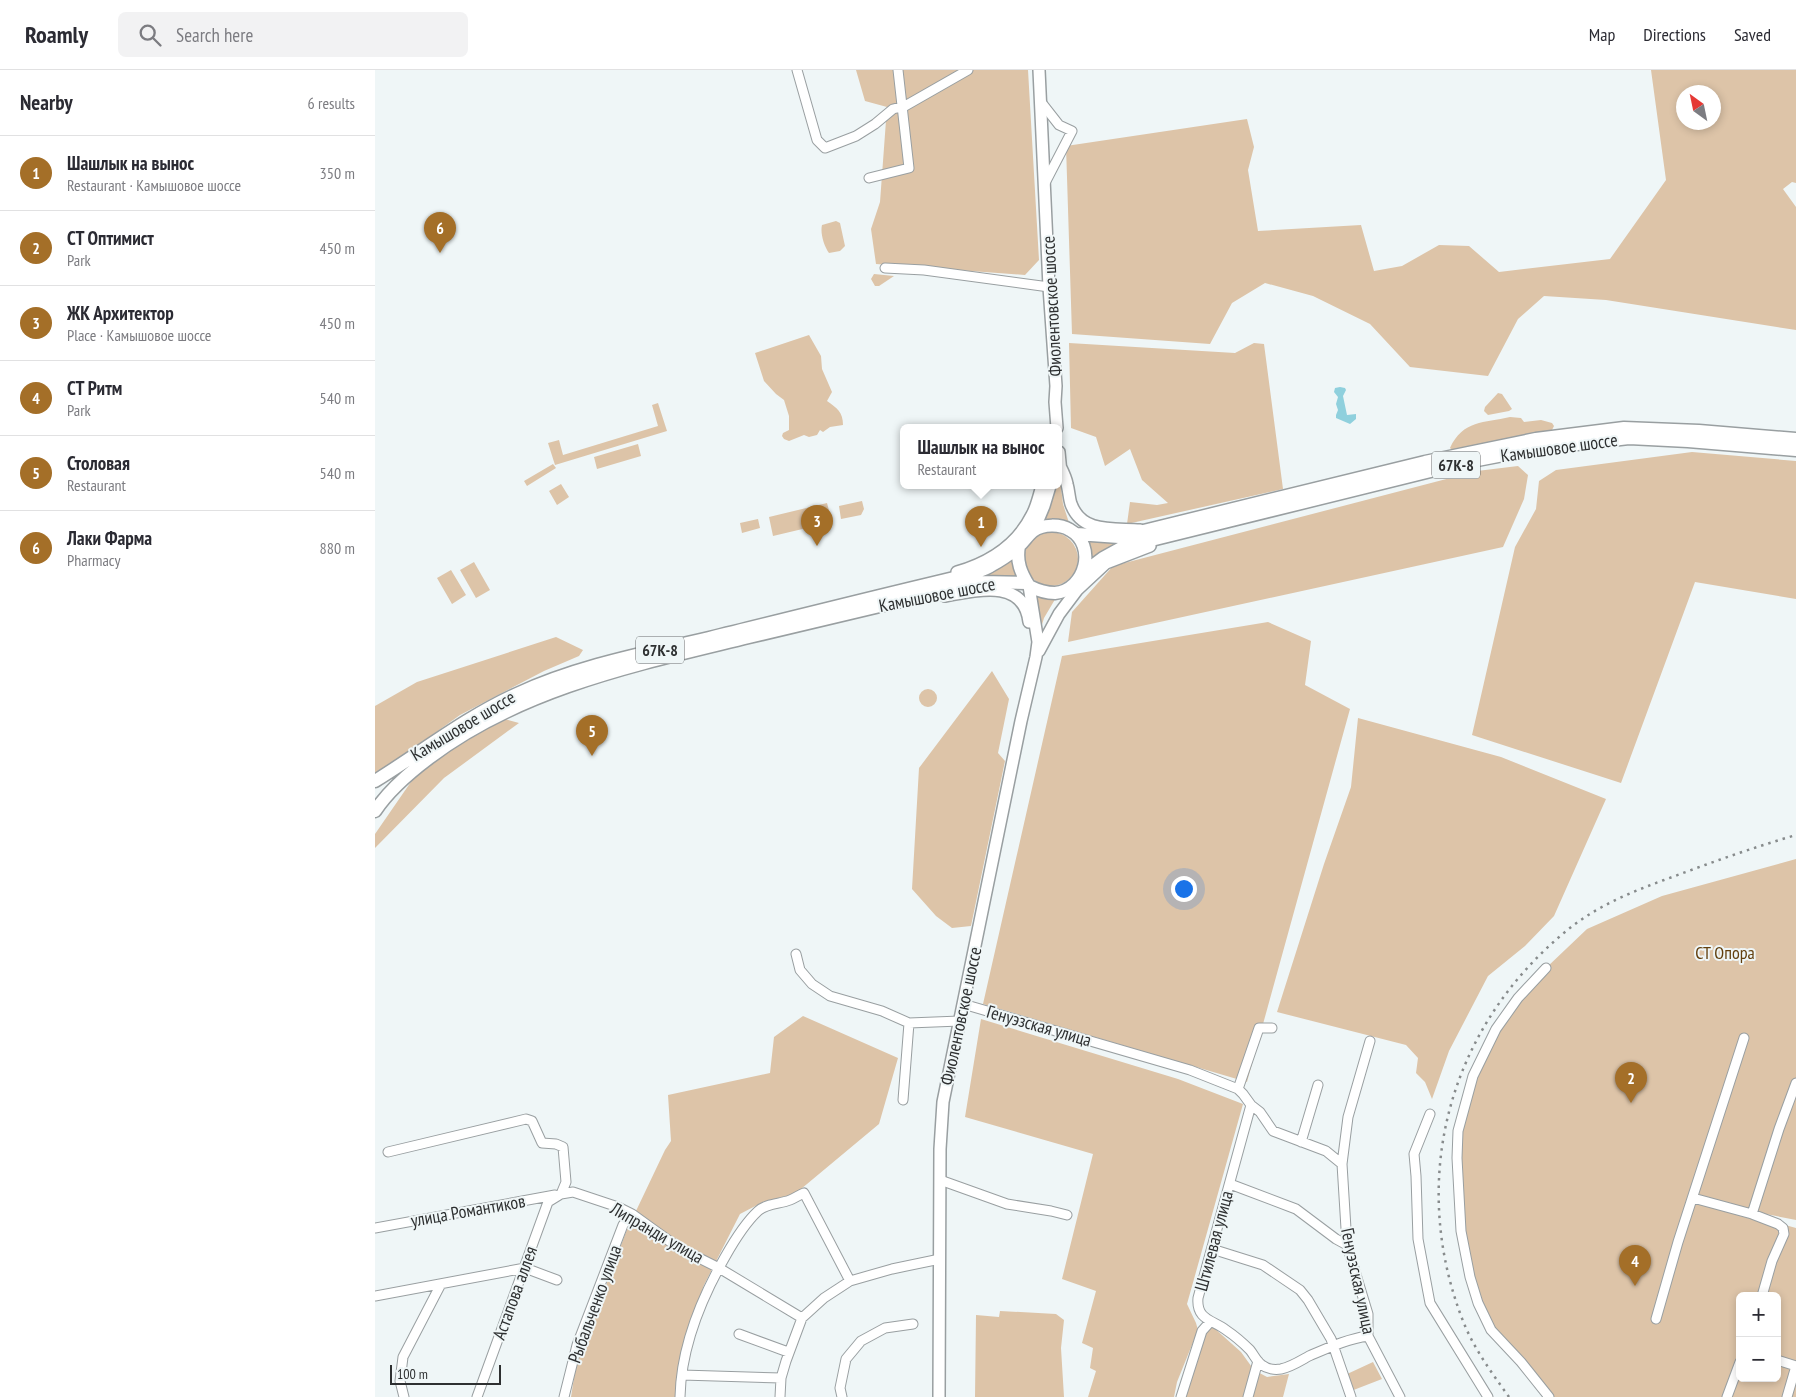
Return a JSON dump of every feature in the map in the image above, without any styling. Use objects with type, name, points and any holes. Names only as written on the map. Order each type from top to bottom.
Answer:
[{"type":"main road","name":"Фиолентовское шоссе","points":[[1039,70],[1057,424]]},
{"type":"main road","name":"Камышовое шоссе","points":[[1147,530],[1408,466],[1545,438],[1624,428],[1717,432],[1796,439]]},
{"type":"main road","name":"Камышовое шоссе","points":[[1083,573],[1103,558],[1123,547],[1467,462],[1534,449],[1629,438],[1796,450]]},
{"type":"main road","points":[[1062,471],[1067,483],[1070,502],[1076,515],[1082,521],[1089,525],[1114,530],[1147,530]]},
{"type":"main road","points":[[1062,479],[1066,506],[1084,550],[1083,573]]},
{"type":"main road","points":[[927,584],[936,578],[968,568],[998,554],[1017,537],[1033,514],[1041,489]]},
{"type":"main road","points":[[1034,530],[1049,489]]},
{"type":"main road","name":"67К-8","points":[[1019,546],[1034,530],[1043,527],[1058,526],[1067,528],[1076,534],[1119,537],[1147,530]]},
{"type":"main road","points":[[1036,657],[1059,614],[1077,590],[1106,563],[1137,550],[1166,541],[1177,534]]},
{"type":"main road","name":"Камышовое шоссе","points":[[375,781],[477,714],[519,693],[548,682],[585,669],[658,650],[967,575],[991,566],[1019,546]]},
{"type":"main road","points":[[1019,546],[1017,555],[1018,565],[1028,585]]},
{"type":"main road","name":"67К-8","points":[[1070,588],[1083,573]]},
{"type":"main road","name":"Камышовое шоссе","points":[[375,810],[411,771],[457,738],[522,703],[587,680],[688,652],[981,582],[1028,585],[1047,592],[1056,592],[1070,588]]},
{"type":"main road","name":"Фиолентовское шоссе","points":[[939,1397],[940,1180],[943,1102],[1021,721],[1036,657],[1038,642],[1028,585]]},
{"type":"main road","name":"Фиолентовское шоссе","points":[[1038,642],[1055,609],[1070,588]]},
{"type":"main road","points":[[916,598],[999,589],[1009,593],[1021,602],[1029,618],[1029,686]]},
{"type":"street","points":[[797,70],[817,140],[825,148],[855,136],[875,124],[893,109],[902,107],[968,70]]},
{"type":"street","points":[[869,178],[909,168],[898,70]]},
{"type":"street","name":"Фиолентовское шоссе","points":[[1041,102],[1059,125],[1072,131],[1045,184]]},
{"type":"street","points":[[885,268],[924,270],[1049,287]]},
{"type":"street","points":[[796,954],[800,970],[812,984],[831,996],[882,1011],[909,1023],[960,1022]]},
{"type":"street","points":[[1546,968],[1518,998],[1495,1030],[1473,1076],[1458,1131],[1457,1158],[1461,1231],[1470,1277],[1478,1303],[1491,1330],[1521,1362],[1549,1397]]},
{"type":"street","name":"Генуэзская улица","points":[[963,1004],[1190,1070],[1238,1089],[1251,1105],[1260,1112],[1273,1131],[1326,1151],[1342,1164]]},
{"type":"street","points":[[903,1100],[909,1023]]},
{"type":"street","points":[[1238,1089],[1259,1028],[1272,1028]]},
{"type":"street","points":[[1656,1319],[1678,1242],[1744,1038]]},
{"type":"street","name":"Генуэзская улица","points":[[1370,1041],[1348,1117],[1342,1164],[1347,1245],[1369,1314],[1368,1336],[1400,1397]]},
{"type":"street","points":[[1752,1214],[1796,1083]]},
{"type":"street","points":[[1301,1142],[1318,1085]]},
{"type":"street","name":"Штилевая улица","points":[[1211,1322],[1200,1312],[1197,1306],[1251,1105]]},
{"type":"street","points":[[1430,1114],[1414,1154],[1418,1239],[1430,1303],[1487,1397]]},
{"type":"street","points":[[389,1152],[526,1119],[532,1121],[542,1143],[556,1144],[563,1147],[566,1182],[561,1194]]},
{"type":"street","points":[[940,1180],[1007,1204],[1067,1215]]},
{"type":"street","points":[[1230,1184],[1296,1209],[1347,1245]]},
{"type":"street","name":"Липранди улица","points":[[561,1194],[573,1192],[618,1207],[632,1214],[679,1248],[719,1268],[802,1318]]},
{"type":"street","points":[[681,1397],[682,1375],[698,1310],[741,1230],[759,1210],[775,1203],[789,1201],[804,1193],[850,1281]]},
{"type":"street","name":"улица Романтиков","points":[[375,1228],[561,1194]]},
{"type":"street","name":"Астапова аллея","points":[[477,1397],[548,1202],[561,1194]]},
{"type":"street","points":[[1693,1198],[1752,1214],[1778,1224],[1784,1231],[1763,1292]]},
{"type":"street","name":"Рыбальченко улица","points":[[564,1397],[577,1345],[623,1225],[632,1214]]},
{"type":"street","points":[[1212,1249],[1263,1265],[1296,1287],[1308,1300],[1333,1346],[1351,1397]]},
{"type":"street","points":[[780,1397],[781,1378],[788,1352],[802,1318],[824,1298],[850,1281],[892,1269],[940,1259]]},
{"type":"street","points":[[375,1296],[525,1268],[557,1280]]},
{"type":"street","points":[[404,1397],[400,1381],[403,1357],[441,1284]]},
{"type":"street","points":[[1181,1397],[1202,1331],[1211,1322],[1224,1328],[1250,1350],[1262,1365],[1271,1369],[1280,1369],[1353,1338],[1368,1336]]},
{"type":"street","points":[[842,1397],[840,1388],[846,1359],[861,1341],[885,1328],[913,1324]]},
{"type":"street","points":[[739,1334],[788,1352]]},
{"type":"street","points":[[1248,1397],[1258,1361]]},
{"type":"street","points":[[1781,1361],[1796,1366],[1787,1397]]},
{"type":"street","points":[[1727,1397],[1736,1373]]},
{"type":"street","points":[[682,1375],[781,1378]]},
{"type":"green space","points":[[856,70],[1028,70],[1039,260],[1025,275],[876,264],[871,229],[880,202],[887,107],[865,101]]},
{"type":"green space","points":[[1651,70],[1796,70],[1796,183],[1792,182],[1783,189],[1796,207],[1796,330],[1606,300],[1544,296],[1518,319],[1488,376],[1410,367],[1370,324],[1313,296],[1265,283],[1232,303],[1210,344],[1072,334],[1066,146],[1247,119],[1254,147],[1248,170],[1258,231],[1361,225],[1374,271],[1402,266],[1439,245],[1469,246],[1499,272],[1610,259],[1666,180]]},
{"type":"green space","points":[[836,221],[840,223],[845,246],[840,251],[829,253],[823,239],[822,225]]},
{"type":"green space","points":[[874,274],[894,276],[879,286],[875,286],[871,279]]},
{"type":"green space","points":[[809,335],[821,356],[822,369],[832,392],[827,401],[839,411],[843,425],[830,427],[823,432],[820,430],[817,435],[809,437],[804,435],[789,441],[782,436],[783,433],[789,430],[789,416],[784,400],[764,381],[755,353]]},
{"type":"green space","points":[[1069,343],[1235,353],[1254,343],[1264,344],[1283,489],[1127,524],[1130,502],[1157,505],[1168,503],[1142,480],[1130,449],[1105,466],[1096,437],[1071,428]]},
{"type":"green space","points":[[1498,393],[1502,394],[1512,409],[1488,415],[1484,411],[1485,407]]},
{"type":"green space","points":[[658,403],[667,431],[555,465],[548,443],[559,440],[563,455],[658,426],[652,405]]},
{"type":"green space","points":[[1510,417],[1521,418],[1524,422],[1541,420],[1552,423],[1554,426],[1552,430],[1452,450],[1450,448],[1461,432],[1468,427]]},
{"type":"green space","points":[[638,444],[641,456],[597,469],[594,457]]},
{"type":"green space","points":[[1692,452],[1796,461],[1796,599],[1695,582],[1621,783],[1472,735],[1515,547],[1536,509],[1539,481],[1556,470]]},
{"type":"green space","points":[[553,464],[556,468],[527,486],[524,481]]},
{"type":"green space","points":[[1518,466],[1528,475],[1524,499],[1503,547],[1068,642],[1072,612],[1113,566],[1477,471]]},
{"type":"green space","points":[[561,484],[569,497],[557,505],[549,491]]},
{"type":"green space","points":[[1052,489],[1061,489],[1063,504],[1070,526],[1041,523]]},
{"type":"green space","points":[[862,501],[864,509],[861,515],[841,519],[839,506]]},
{"type":"green space","points":[[827,503],[832,522],[773,536],[769,517]]},
{"type":"green space","points":[[758,519],[760,528],[742,533],[740,523]]},
{"type":"green space","points":[[1051,532],[1061,534],[1070,540],[1076,549],[1078,559],[1076,569],[1070,578],[1061,584],[1051,586],[1041,584],[1032,578],[1026,569],[1024,559],[1026,549],[1032,540],[1041,534]]},
{"type":"green space","points":[[1129,539],[1089,563],[1084,540]]},
{"type":"green space","points":[[1014,556],[1019,579],[979,577]]},
{"type":"green space","points":[[474,562],[490,590],[476,598],[460,570]]},
{"type":"green space","points":[[451,570],[466,595],[452,604],[437,578]]},
{"type":"green space","points":[[1033,593],[1057,596],[1044,618],[1041,628]]},
{"type":"green space","points":[[1268,622],[1311,641],[1305,685],[1350,709],[1247,1082],[983,1004],[1062,656]]},
{"type":"green space","points":[[556,637],[583,650],[579,656],[544,671],[460,715],[375,776],[375,706],[417,682]]},
{"type":"green space","points":[[992,671],[1009,699],[998,753],[1005,761],[971,926],[952,928],[936,916],[912,889],[919,768]]},
{"type":"green space","points":[[928,689],[934,692],[937,698],[934,704],[928,707],[922,704],[919,698],[922,692]]},
{"type":"green space","points":[[501,718],[519,723],[444,778],[375,848],[375,834],[415,776],[428,763]]},
{"type":"green space","points":[[1358,718],[1501,757],[1606,799],[1554,916],[1525,946],[1488,976],[1449,1051],[1432,1099],[1425,1082],[1416,1073],[1418,1058],[1406,1045],[1277,1012],[1324,864],[1351,787]]},
{"type":"green space","name":"СТ Опора","points":[[1796,859],[1796,1220],[1701,1201],[1796,1228],[1796,1397],[1543,1397],[1491,1330],[1470,1277],[1458,1173],[1458,1131],[1473,1076],[1496,1029],[1546,968],[1587,929],[1662,896]]},
{"type":"green space","points":[[803,1016],[898,1058],[879,1124],[795,1194],[763,1202],[740,1214],[704,1285],[688,1330],[676,1383],[676,1397],[571,1397],[576,1365],[626,1232],[671,1141],[668,1095],[770,1073],[774,1037]]},
{"type":"green space","points":[[981,1019],[1178,1079],[1243,1104],[1187,1304],[1198,1330],[1177,1382],[1174,1397],[1088,1397],[1096,1371],[1090,1368],[1093,1348],[1082,1343],[1096,1291],[1062,1279],[1093,1154],[965,1117]]},
{"type":"green space","points":[[1000,1311],[1056,1314],[1064,1320],[1061,1348],[1064,1397],[975,1397],[976,1315],[999,1317]]},
{"type":"green space","points":[[1213,1327],[1241,1352],[1254,1370],[1267,1377],[1289,1374],[1283,1397],[1181,1397],[1201,1332]]},
{"type":"green space","points":[[1373,1362],[1382,1379],[1351,1391],[1345,1375]]},
{"type":"water","points":[[1340,387],[1346,390],[1343,396],[1347,415],[1356,414],[1356,419],[1350,424],[1336,418],[1338,397],[1334,392],[1335,388]]},
{"type":"railway","points":[[1509,1397],[1478,1351],[1463,1321],[1447,1268],[1439,1214],[1440,1162],[1449,1110],[1467,1061],[1492,1014],[1525,971],[1577,922],[1617,899],[1646,887],[1735,854],[1796,835]]},
{"type":"place","name":"Лаки Фарма","points":[[440,253]]},
{"type":"place","name":"ЖК Архитектор","points":[[817,546]]},
{"type":"place","name":"Шашлык на вынос","points":[[981,547]]},
{"type":"place","name":"Столовая","points":[[592,756]]},
{"type":"place","name":"СТ Оптимист","points":[[1631,1103]]},
{"type":"place","name":"СТ Ритм","points":[[1635,1286]]}]
